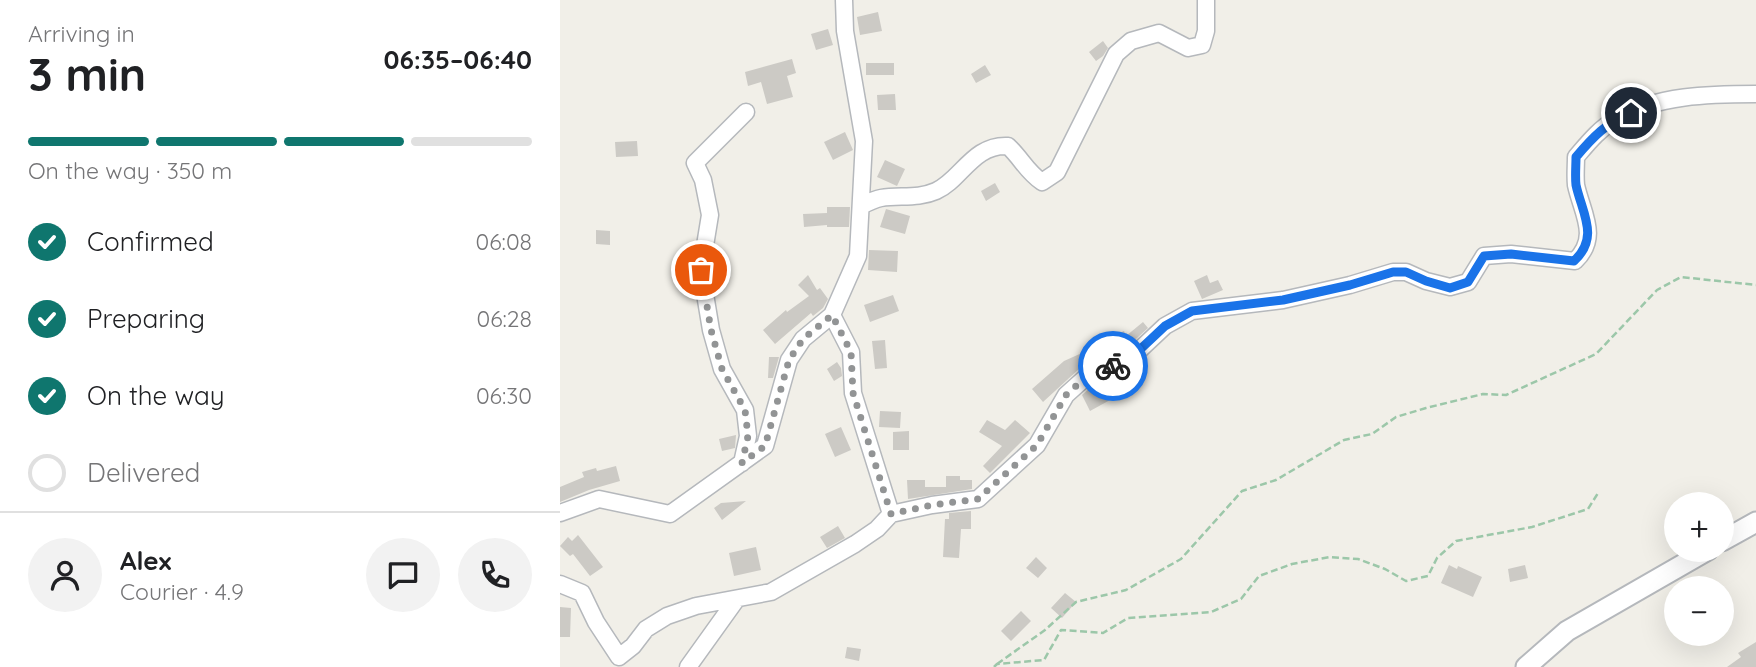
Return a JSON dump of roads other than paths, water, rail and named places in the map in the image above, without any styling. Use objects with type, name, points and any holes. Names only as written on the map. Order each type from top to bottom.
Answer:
[{"type":"street","points":[[560,513],[598,499],[670,514],[765,446],[789,360],[803,339],[832,315],[858,256],[864,141],[845,31],[844,0]]},
{"type":"street","points":[[861,206],[880,198],[910,198],[937,191],[970,162],[995,145],[1008,146],[1019,156],[1028,173],[1042,181],[1057,172],[1116,54],[1132,41],[1159,33],[1188,48],[1202,45],[1206,31],[1206,0]]},
{"type":"street","points":[[560,584],[582,593],[596,622],[619,657],[633,646],[646,629],[667,617],[696,606],[771,592],[855,544],[891,514],[978,499],[1037,445],[1066,395],[1086,377],[1132,357],[1165,326],[1192,311],[1283,300],[1393,272],[1406,272],[1450,288],[1468,282],[1484,256],[1511,254],[1574,261],[1585,251],[1588,232],[1576,183],[1576,157],[1595,134],[1617,118],[1680,97],[1756,94]]},
{"type":"street","points":[[742,463],[748,436],[745,410],[722,369],[711,330],[701,270],[710,215],[703,180],[695,163],[746,112]]},
{"type":"street","points":[[832,315],[851,352],[853,393],[891,514]]},
{"type":"street","points":[[1734,534],[1756,522]]},
{"type":"street","points":[[1526,667],[1567,631],[1687,562]]},
{"type":"street","points":[[688,667],[736,600]]}]
